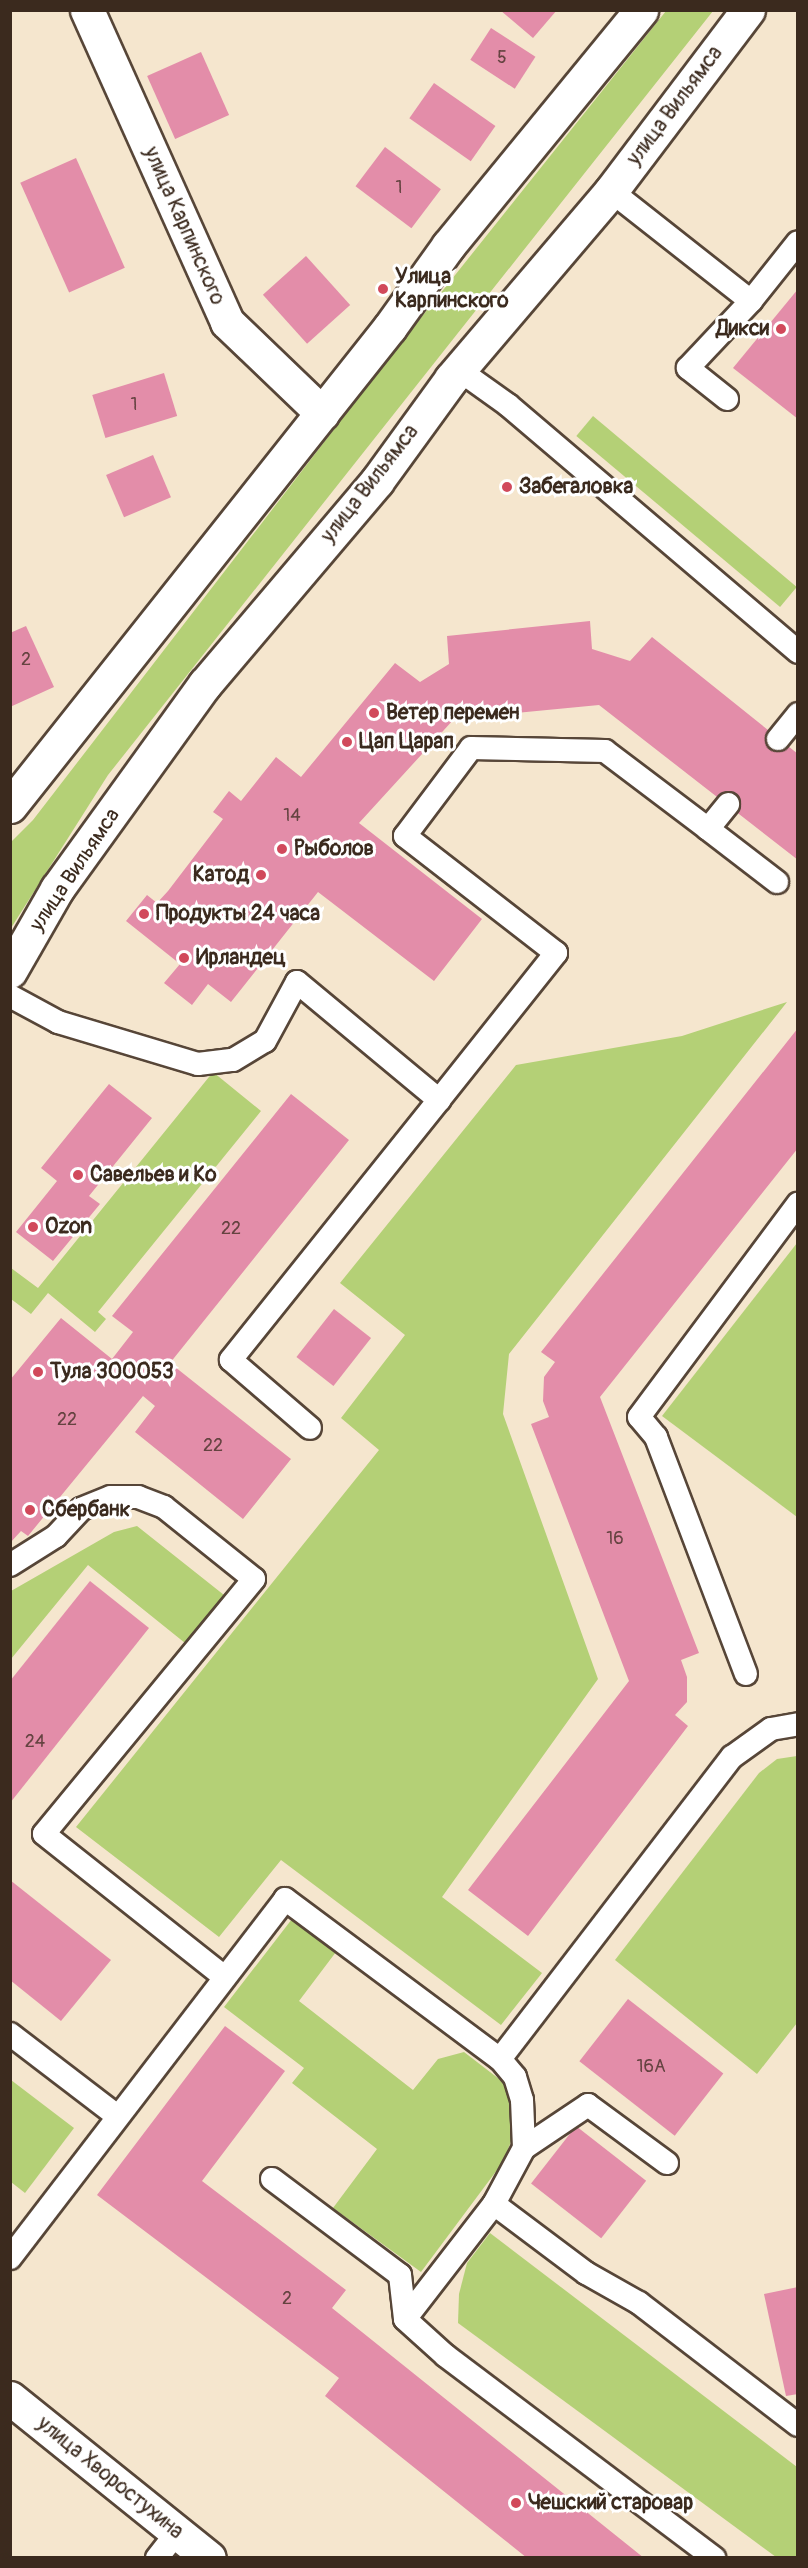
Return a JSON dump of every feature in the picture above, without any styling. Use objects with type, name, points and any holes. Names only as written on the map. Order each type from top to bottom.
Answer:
[{"type":"street","name":"улица Карпинского","points":[[87,10],[227,322],[322,413]]},
{"type":"street","points":[[10,806],[322,413],[448,246],[641,10]]},
{"type":"street","name":"улица Вильямса","points":[[10,971],[57,889],[205,684],[376,481],[459,370],[611,191],[748,10]]},
{"type":"street","name":"улица Хворостухина","points":[[10,2397],[167,2545],[209,2558]]},
{"type":"lane","points":[[611,191],[751,301]]},
{"type":"lane","points":[[727,399],[688,368],[751,301],[798,242]]},
{"type":"lane","points":[[459,370],[508,405],[798,652]]},
{"type":"lane","points":[[778,739],[798,714]]},
{"type":"lane","points":[[310,1428],[231,1360],[556,953],[405,836],[471,748],[604,751],[777,882]]},
{"type":"lane","points":[[708,828],[728,804]]},
{"type":"lane","points":[[10,996],[58,1022],[198,1064],[233,1060],[265,1041],[297,982],[439,1100]]},
{"type":"lane","points":[[746,1674],[656,1437],[639,1417],[798,1204]]},
{"type":"lane","points":[[10,1565],[56,1536],[81,1509],[111,1497],[138,1497],[164,1508],[254,1579],[44,1834],[223,1976]]},
{"type":"lane","points":[[500,2059],[732,1757],[771,1730],[798,1724]]},
{"type":"lane","points":[[10,2258],[116,2115],[285,1899],[500,2059],[515,2077],[522,2100],[524,2148]]},
{"type":"lane","points":[[10,2034],[116,2115]]},
{"type":"lane","points":[[405,2319],[494,2204],[524,2148],[588,2105],[667,2163]]},
{"type":"lane","points":[[272,2179],[400,2275],[405,2319],[446,2356],[714,2558]]},
{"type":"lane","points":[[494,2204],[586,2273],[639,2303],[798,2425]]},
{"type":"green space","points":[[666,11],[713,11],[108,775],[11,928],[11,842],[33,820],[392,354]]},
{"type":"green space","points":[[593,416],[797,587],[780,607],[576,436]]},
{"type":"green space","points":[[787,1002],[509,1354],[503,1414],[598,1679],[442,1897],[542,1973],[501,2025],[281,1860],[219,1937],[76,1827],[379,1450],[341,1418],[405,1335],[340,1283],[516,1065],[682,1036]]},
{"type":"green space","points":[[213,1072],[261,1111],[98,1312],[106,1319],[95,1332],[48,1293],[31,1314],[11,1299],[11,1268],[38,1288]]},
{"type":"green space","points":[[797,1243],[797,1517],[662,1416]]},
{"type":"green space","points":[[137,1526],[224,1595],[185,1643],[88,1565],[11,1659],[11,1591],[114,1532]]},
{"type":"green space","points":[[797,1756],[797,2023],[757,2074],[615,1960],[759,1773],[777,1759]]},
{"type":"green space","points":[[292,1919],[336,1952],[299,2001],[413,2090],[438,2059],[464,2052],[503,2082],[510,2097],[512,2139],[503,2162],[421,2272],[333,2208],[377,2149],[292,2083],[304,2068],[224,2007]]},
{"type":"green space","points":[[11,2080],[74,2128],[25,2193],[11,2182]]},
{"type":"green space","points":[[490,2233],[797,2467],[797,2557],[776,2557],[458,2323],[459,2294],[467,2263]]},
{"type":"building","points":[[500,10],[557,10],[533,38]]},
{"type":"building","points":[[491,28],[535,57],[515,89],[470,60]]},
{"type":"building","points":[[201,52],[229,115],[175,139],[147,76]]},
{"type":"building","points":[[434,83],[495,126],[471,161],[409,118]]},
{"type":"building","points":[[385,147],[441,189],[411,228],[356,186]]},
{"type":"building","points":[[76,158],[125,268],[69,292],[20,183]]},
{"type":"building","points":[[306,256],[350,305],[307,344],[263,295]]},
{"type":"building","name":"Дикси","points":[[798,289],[798,419],[733,368]]},
{"type":"building","points":[[164,373],[177,416],[105,438],[92,395]]},
{"type":"building","points":[[153,455],[171,497],[124,517],[106,475]]},
{"type":"building","points":[[590,621],[592,649],[630,661],[652,637],[798,754],[798,860],[599,705],[454,719],[359,823],[482,919],[434,981],[318,892],[231,1002],[208,984],[192,1005],[164,983],[180,964],[126,921],[147,895],[157,903],[168,891],[223,819],[213,812],[229,791],[241,801],[276,757],[301,777],[395,663],[420,682],[449,664],[447,636]]},
{"type":"building","points":[[26,626],[54,687],[10,707],[10,633]]},
{"type":"building","points":[[798,1028],[798,1148],[600,1397],[699,1653],[681,1660],[687,1677],[687,1702],[675,1715],[688,1726],[528,1936],[468,1890],[629,1681],[531,1424],[549,1417],[543,1401],[544,1377],[555,1362],[541,1352]]},
{"type":"building","name":"Савельев и Ко","points":[[109,1084],[152,1118],[89,1196],[100,1204],[53,1261],[16,1232],[57,1181],[41,1168]]},
{"type":"building","points":[[291,1094],[349,1140],[170,1363],[291,1459],[243,1519],[135,1432],[155,1406],[143,1396],[28,1536],[21,1531],[10,1543],[10,1380],[61,1318],[112,1359],[133,1332],[112,1316]]},
{"type":"building","points":[[334,1309],[371,1338],[333,1386],[296,1357]]},
{"type":"building","points":[[90,1581],[149,1628],[10,1803],[10,1681]]},
{"type":"building","points":[[10,1880],[111,1960],[61,2021],[10,1980]]},
{"type":"building","points":[[628,1999],[723,2073],[675,2136],[579,2061]]},
{"type":"building","points":[[225,2026],[285,2071],[202,2181],[346,2290],[332,2308],[644,2558],[527,2558],[325,2396],[339,2378],[97,2195]]},
{"type":"building","points":[[576,2126],[646,2181],[601,2238],[531,2184]]},
{"type":"building","points":[[798,2287],[798,2394],[786,2396],[764,2294]]},
{"type":"place","name":"Улица Карпинского","points":[[383,289]]},
{"type":"place","name":"Дикси","points":[[781,329]]},
{"type":"place","name":"Забегаловка","points":[[507,487]]},
{"type":"place","name":"Ветер перемен","points":[[374,713]]},
{"type":"place","name":"Цап Царап","points":[[347,742]]},
{"type":"place","name":"Рыболов","points":[[282,849]]},
{"type":"place","name":"Катод","points":[[261,875]]},
{"type":"place","name":"Продукты 24 часа","points":[[144,914]]},
{"type":"place","name":"Ирландец","points":[[184,958]]},
{"type":"place","name":"Савельев и Ко","points":[[78,1175]]},
{"type":"place","name":"Ozon","points":[[33,1227]]},
{"type":"place","name":"Тула 300053","points":[[38,1372]]},
{"type":"place","name":"Сбербанк","points":[[30,1510]]},
{"type":"place","name":"Чешский старовар","points":[[516,2503]]}]
